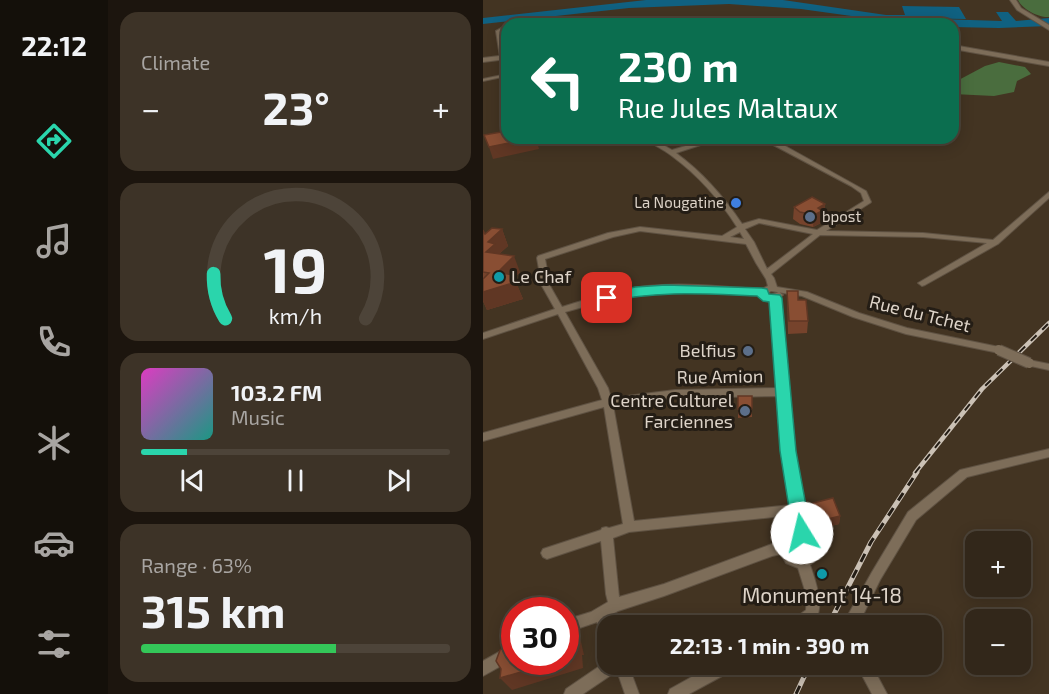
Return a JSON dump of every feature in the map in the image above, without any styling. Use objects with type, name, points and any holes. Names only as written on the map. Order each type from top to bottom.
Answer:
[{"type":"main road","points":[[1013,0],[1029,17],[1049,28]]},
{"type":"main road","points":[[959,47],[1049,63]]},
{"type":"main road","points":[[483,59],[501,56]]},
{"type":"street","points":[[501,29],[498,30],[501,43]]},
{"type":"street","points":[[483,80],[501,76]]},
{"type":"street","points":[[658,144],[672,152],[695,172],[741,228],[766,274],[772,292],[788,451],[802,533],[814,541],[816,549],[812,558],[803,562],[791,559],[785,548]]},
{"type":"street","points":[[672,152],[699,144]]},
{"type":"street","points":[[766,274],[819,233],[868,202],[864,192],[780,144]]},
{"type":"street","points":[[922,284],[995,242],[1049,194]]},
{"type":"street","points":[[720,238],[731,236],[751,223],[768,221],[819,233],[911,234],[995,242]]},
{"type":"street","points":[[629,526],[603,388],[546,286],[541,258],[611,235],[641,229],[750,242]]},
{"type":"street","name":"Rue du Tchet","points":[[483,336],[592,301],[649,289],[772,292],[804,294],[856,315],[897,328],[999,350],[1029,363],[1049,367]]},
{"type":"street","name":"Rue Amion","points":[[483,437],[607,402],[675,394],[782,392]]},
{"type":"street","points":[[856,615],[912,516],[964,473],[1049,453]]},
{"type":"street","points":[[547,553],[629,526],[798,509]]},
{"type":"street","points":[[606,532],[615,605]]},
{"type":"street","points":[[785,548],[790,537],[802,533]]},
{"type":"street","points":[[579,622],[600,614],[615,605],[664,590],[772,550],[785,548]]},
{"type":"street","points":[[803,562],[813,597],[812,613],[810,615]]},
{"type":"street","points":[[483,669],[501,658]]},
{"type":"street","points":[[571,694],[599,675]]},
{"type":"street","points":[[625,675],[633,694]]},
{"type":"street","points":[[675,694],[710,675]]},
{"type":"street","points":[[870,675],[880,694]]},
{"type":"green space","points":[[1018,0],[1049,0],[1049,17],[1031,12]]},
{"type":"green space","points":[[999,62],[1025,67],[1031,74],[1017,81],[1014,92],[994,96],[959,94],[959,80],[985,66]]},
{"type":"water","points":[[646,0],[783,0],[886,15],[905,15],[902,6],[959,7],[966,19],[866,18],[801,9],[729,4],[629,8],[538,18],[501,18],[501,22],[483,24],[483,18]]},
{"type":"water","points":[[996,12],[1008,12],[1016,21],[1049,18],[1049,26],[959,27],[959,20],[1002,21]]},
{"type":"building","points":[[501,132],[501,144],[504,144],[489,147],[484,135]]},
{"type":"building","points":[[812,197],[825,204],[818,208],[822,211],[814,215],[800,212],[794,207]]},
{"type":"building","points":[[492,228],[502,229],[488,242],[495,244],[486,252],[514,256],[498,272],[513,275],[516,282],[483,292],[483,279],[489,273],[483,272],[483,230],[485,234]]},
{"type":"building","points":[[787,291],[798,291],[798,300],[806,300],[808,321],[789,321]]},
{"type":"building","points":[[738,396],[752,396],[752,408],[738,409]]},
{"type":"building","points":[[833,498],[840,516],[820,521],[813,503]]},
{"type":"building","points":[[501,649],[501,669],[496,661]]},
{"type":"railway","points":[[915,473],[982,389],[1049,323]]},
{"type":"railway","points":[[834,615],[871,542],[917,472]]},
{"type":"railway","points":[[796,694],[805,675]]},
{"type":"place","name":"La Nougatine","points":[[736,203]]},
{"type":"place","name":"bpost","points":[[810,217]]},
{"type":"place","name":"Le Chaf","points":[[499,277]]},
{"type":"place","name":"Belfius","points":[[748,351]]},
{"type":"place","name":"Centre Culturel Farciennes","points":[[745,411]]},
{"type":"place","name":"Monument 14-18","points":[[822,574]]},
{"type":"route","points":[[607,298],[635,291],[666,288],[762,292],[767,298],[775,298],[788,451],[802,533]]}]
